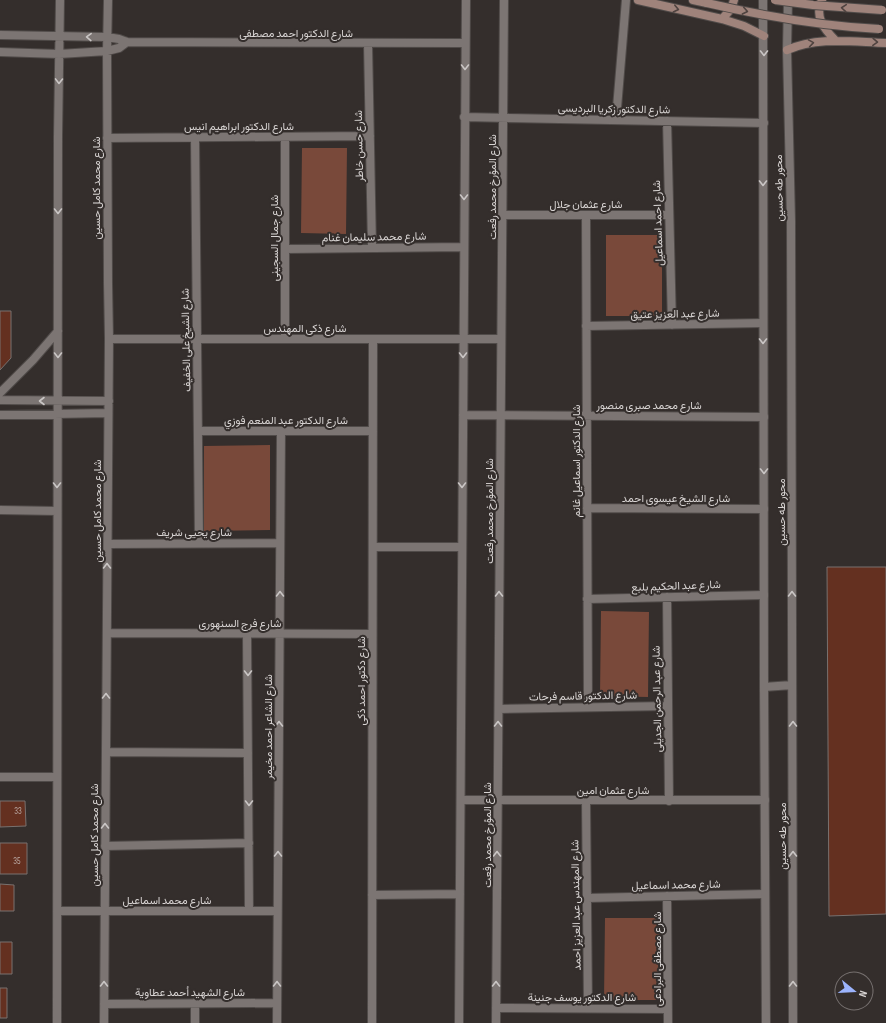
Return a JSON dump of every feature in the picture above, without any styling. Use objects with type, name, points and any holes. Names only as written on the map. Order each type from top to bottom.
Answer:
[{"type":"main road","points":[[638,0],[722,19],[744,26],[764,36]]},
{"type":"main road","points":[[693,0],[776,17],[846,27],[882,29]]},
{"type":"main road","points":[[722,19],[731,9],[734,0]]},
{"type":"main road","points":[[775,0],[813,5],[884,10]]},
{"type":"main road","points":[[822,0],[819,10],[821,24],[824,30],[836,41]]},
{"type":"main road","points":[[787,50],[812,42],[836,41],[886,43]]},
{"type":"street","points":[[57,1023],[57,511],[60,0]]},
{"type":"street","name":"شارع محمد كامل حسين","points":[[104,1023],[109,401],[107,138],[108,0]]},
{"type":"street","points":[[459,1023],[466,0]]},
{"type":"street","name":"شارع المؤرخ محمد رفعت","points":[[496,1023],[504,0]]},
{"type":"street","points":[[616,120],[626,0]]},
{"type":"street","name":"محور طه حسين","points":[[764,0],[763,323],[766,1023]]},
{"type":"street","name":"محور طه حسين","points":[[788,0],[787,50],[791,221],[793,1023]]},
{"type":"street","name":"شارع الدكتور احمد مصطفى","points":[[0,34],[107,37],[127,42],[465,44]]},
{"type":"street","name":"شارع الدكتور احمد مصطفى","points":[[0,52],[59,54],[107,51],[119,48],[127,42]]},
{"type":"street","name":"شارع حسن خاطر","points":[[368,44],[372,248]]},
{"type":"street","name":"شارع الدكتور زكريا البرديسى","points":[[464,118],[764,123]]},
{"type":"street","name":"شارع احمد اسماعيل","points":[[667,121],[672,325]]},
{"type":"street","name":"شارع الدكتور ابراهيم انيس","points":[[107,138],[370,136]]},
{"type":"street","name":"شارع جمال السجينى","points":[[285,137],[286,339]]},
{"type":"street","name":"شارع الشيخ على الخفيف","points":[[195,138],[199,543]]},
{"type":"street","name":"شارع عثمان جلال","points":[[502,215],[669,215]]},
{"type":"street","name":"شارع الدكتور اسماعيل غانم","points":[[586,215],[588,707]]},
{"type":"street","name":"شارع محمد سليمان غنام","points":[[285,249],[464,247]]},
{"type":"street","name":"شارع عبد العزيز عتيق","points":[[586,326],[763,323]]},
{"type":"street","points":[[0,393],[33,360],[58,331]]},
{"type":"street","name":"شارع ذكى المهندس","points":[[109,339],[501,339]]},
{"type":"street","name":"شارع دكتور احمد ذكى","points":[[372,1023],[373,339]]},
{"type":"street","points":[[0,400],[109,401]]},
{"type":"street","points":[[0,415],[108,413]]},
{"type":"street","name":"شارع محمد صبرى منصور","points":[[463,415],[764,417]]},
{"type":"street","name":"شارع الدكتور عبد المنعم فوزي","points":[[198,431],[373,431]]},
{"type":"street","name":"شارع الشاعر احمد مخيمر","points":[[277,1023],[280,431]]},
{"type":"street","name":"شارع الشيخ عيسوى احمد","points":[[587,508],[764,509]]},
{"type":"street","points":[[0,510],[57,511]]},
{"type":"street","name":"شارع يحيى شريف","points":[[108,544],[280,543]]},
{"type":"street","points":[[373,547],[462,547]]},
{"type":"street","name":"شارع عبد الحكيم بلبع","points":[[587,600],[764,595]]},
{"type":"street","name":"شارع عبد الرحمن الجديلى","points":[[668,597],[669,800]]},
{"type":"street","name":"شارع فرج السنهورى","points":[[107,633],[372,634]]},
{"type":"street","name":"شارع الشاعر احمد مخيمر","points":[[247,634],[249,911]]},
{"type":"street","points":[[764,687],[792,685]]},
{"type":"street","name":"شارع الدكتور قاسم فرحات","points":[[498,709],[668,706]]},
{"type":"street","points":[[106,752],[248,753]]},
{"type":"street","points":[[0,777],[57,777]]},
{"type":"street","name":"شارع عثمان امين","points":[[461,800],[765,800]]},
{"type":"street","name":"شارع المهندس عبد العزيز احمد","points":[[586,800],[588,1008]]},
{"type":"street","points":[[105,846],[249,843]]},
{"type":"street","points":[[372,895],[460,894]]},
{"type":"street","name":"شارع محمد اسماعيل","points":[[587,898],[765,894]]},
{"type":"street","name":"شارع مصطفى البرادعى","points":[[668,896],[668,1023]]},
{"type":"street","name":"شارع محمد اسماعيل","points":[[57,911],[278,911]]},
{"type":"street","name":"شارع الشهيد أحمد عطاوية","points":[[104,1004],[277,1003]]},
{"type":"street","points":[[195,1004],[195,1023]]},
{"type":"street","name":"شارع الدكتور يوسف جنينة","points":[[496,1008],[668,1009]]},
{"type":"shaded area","points":[[302,148],[347,148],[346,234],[301,233]]},
{"type":"shaded area","points":[[606,235],[662,235],[662,316],[606,316]]},
{"type":"shaded area","points":[[270,445],[270,530],[204,531],[204,446]]},
{"type":"shaded area","points":[[601,611],[649,612],[648,697],[600,696]]},
{"type":"shaded area","points":[[605,918],[662,918],[661,1000],[604,1000]]},
{"type":"building","points":[[0,311],[11,311],[11,358],[0,370]]},
{"type":"building","points":[[827,567],[886,567],[886,914],[829,916]]},
{"type":"building","points":[[0,801],[25,801],[26,826],[0,827]]},
{"type":"building","points":[[0,843],[27,843],[27,874],[0,874]]},
{"type":"building","points":[[0,884],[14,885],[14,911],[0,911]]},
{"type":"building","points":[[0,942],[12,942],[12,974],[0,974]]},
{"type":"building","points":[[0,988],[7,988],[7,1018],[0,1018]]}]
